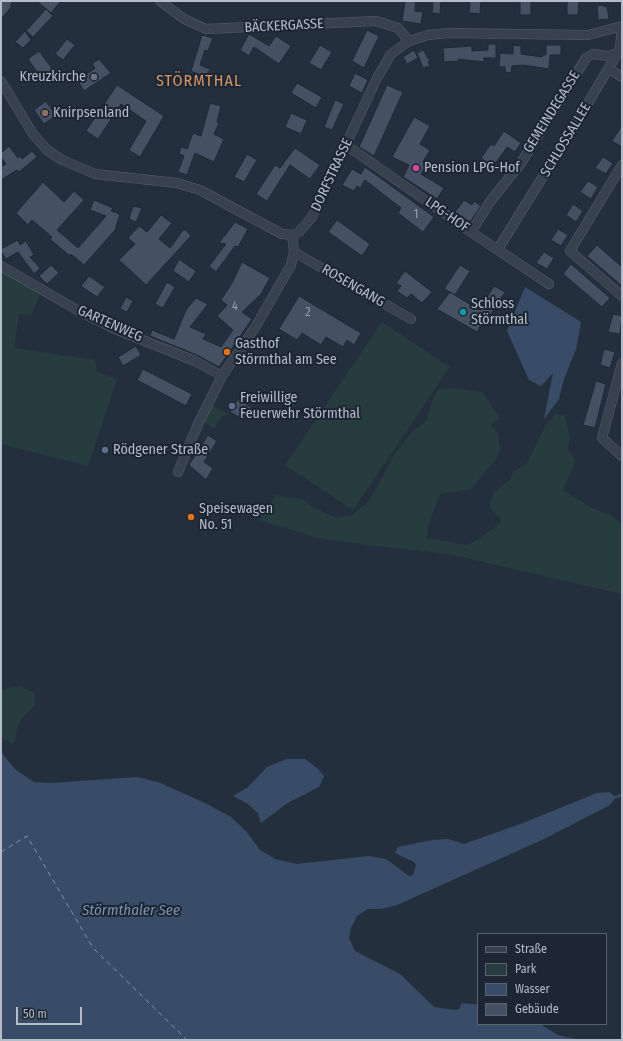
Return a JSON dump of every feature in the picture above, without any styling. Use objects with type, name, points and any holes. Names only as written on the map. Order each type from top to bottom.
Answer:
[{"type":"street","name":"BÄCKERGASSE","points":[[160,1],[184,19],[206,29],[376,21],[398,28],[409,41]]},
{"type":"street","name":"DORFSTRASSE","points":[[292,235],[299,232],[312,217],[361,110],[384,66],[392,54],[409,41],[428,35],[448,33],[588,35],[622,26]]},
{"type":"street","name":"SCHLOSSALLEE","points":[[498,249],[618,53],[620,49],[622,26]]},
{"type":"street","name":"GEMEINDEGASSE","points":[[471,232],[492,199],[521,163],[586,58],[593,54],[608,56],[618,53]]},
{"type":"street","points":[[608,69],[622,77]]},
{"type":"street","points":[[1,81],[33,134],[47,150],[62,160],[95,174],[177,183],[200,190],[277,231],[292,235],[294,252],[291,265],[256,326],[222,376],[199,422],[178,472]]},
{"type":"street","name":"LPG-HOF","points":[[346,145],[549,284]]},
{"type":"street","points":[[622,165],[570,251],[622,296]]},
{"type":"street","name":"ROSENGANG","points":[[294,252],[411,320]]},
{"type":"street","name":"GARTENWEG","points":[[1,266],[79,311],[115,329],[195,361],[222,376]]},
{"type":"street","points":[[622,364],[602,438],[622,456]]},
{"type":"green space","points":[[1,270],[41,293],[31,315],[19,314],[14,348],[95,360],[97,372],[117,379],[88,466],[1,444]]},
{"type":"green space","points":[[382,322],[450,367],[353,510],[285,465]]},
{"type":"green space","points":[[452,388],[482,392],[500,418],[491,424],[498,434],[500,447],[497,458],[471,489],[440,494],[428,526],[427,538],[467,545],[474,542],[499,524],[501,520],[489,506],[494,492],[510,480],[513,472],[527,463],[546,424],[556,414],[565,416],[570,437],[568,449],[576,460],[563,490],[592,508],[610,515],[622,524],[622,594],[449,554],[317,538],[260,520],[276,495],[302,499],[313,507],[336,518],[352,515],[369,501],[396,452],[412,432],[427,420],[432,401],[438,389]]},
{"type":"green space","points":[[211,404],[226,413],[230,412],[221,417],[214,429],[202,421]]},
{"type":"green space","points":[[19,686],[35,693],[35,705],[20,721],[13,745],[1,737],[1,690]]},
{"type":"water","points":[[525,287],[581,322],[576,349],[564,379],[559,399],[544,419],[553,373],[541,386],[529,380],[507,331]]},
{"type":"water","name":"Störmthaler See","points":[[1,752],[16,770],[34,782],[51,783],[137,777],[158,782],[205,803],[231,817],[247,832],[260,850],[275,859],[297,864],[369,856],[386,859],[409,876],[413,875],[416,865],[414,862],[395,853],[398,847],[432,840],[448,839],[464,844],[523,823],[597,793],[609,792],[616,797],[610,805],[544,839],[397,905],[381,909],[368,909],[357,916],[351,928],[349,938],[355,951],[400,974],[434,1007],[455,1010],[459,1009],[462,1003],[477,1005],[477,1025],[542,1025],[558,1035],[580,1040],[1,1040]]},
{"type":"water","points":[[287,759],[305,759],[318,769],[324,776],[319,787],[286,804],[261,823],[258,813],[248,804],[233,796],[248,787],[267,767]]},
{"type":"building","points":[[1,1],[14,1],[10,5],[12,6],[1,19]]},
{"type":"building","points":[[37,1],[61,1],[51,13]]},
{"type":"building","points":[[405,1],[416,1],[415,11],[423,12],[421,24],[402,21]]},
{"type":"building","points":[[433,1],[441,1],[440,14],[432,13]]},
{"type":"building","points":[[470,1],[481,1],[480,14],[469,13]]},
{"type":"building","points":[[520,1],[531,1],[531,15],[520,15]]},
{"type":"building","points":[[567,1],[579,1],[578,15],[567,15]]},
{"type":"building","points":[[604,5],[604,7],[607,6],[609,19],[598,20],[597,6]]},
{"type":"building","points":[[46,9],[53,16],[33,37],[26,31]]},
{"type":"building","points":[[367,30],[379,36],[364,68],[352,61]]},
{"type":"building","points":[[25,31],[31,40],[23,48],[15,42]]},
{"type":"building","points":[[249,34],[269,46],[276,36],[291,46],[279,64],[254,47],[249,56],[240,50]]},
{"type":"building","points":[[202,35],[213,38],[208,51],[205,50],[200,65],[210,69],[207,78],[191,71]]},
{"type":"building","points":[[67,39],[75,45],[63,60],[55,54]]},
{"type":"building","points":[[488,44],[496,44],[496,58],[484,58],[484,62],[458,59],[459,61],[444,62],[443,48],[472,46],[472,51],[488,50]]},
{"type":"building","points":[[320,45],[332,52],[321,70],[309,63]]},
{"type":"building","points":[[513,45],[521,46],[521,54],[542,57],[542,55],[546,55],[546,45],[561,45],[561,55],[550,55],[549,69],[523,65],[512,66],[511,73],[505,72],[505,67],[499,67],[500,53],[513,54]]},
{"type":"building","points":[[414,50],[418,58],[407,64],[403,57]]},
{"type":"building","points":[[423,50],[430,61],[428,62],[430,66],[423,68],[417,53]]},
{"type":"building","points":[[39,51],[53,70],[42,78],[29,61],[29,58]]},
{"type":"building","name":"Kreuzkirche","points":[[99,59],[111,73],[84,91],[78,81],[95,68],[92,64]]},
{"type":"building","points":[[355,73],[368,80],[362,93],[349,86]]},
{"type":"building","points":[[297,83],[322,97],[316,108],[291,93]]},
{"type":"building","points":[[117,85],[164,116],[140,157],[129,150],[146,121],[121,104],[98,139],[86,131]]},
{"type":"building","points":[[387,85],[403,92],[374,156],[359,147]]},
{"type":"building","points":[[335,100],[344,104],[332,130],[324,127]]},
{"type":"building","name":"Knirpsenland","points":[[46,101],[56,116],[44,124],[34,110]]},
{"type":"building","points":[[210,103],[221,106],[217,122],[219,123],[214,134],[224,139],[214,162],[195,153],[187,175],[178,172],[184,156],[179,154],[181,147],[187,149],[193,133],[201,136]]},
{"type":"building","points":[[291,113],[307,120],[301,134],[285,127]]},
{"type":"building","points":[[414,117],[430,126],[420,144],[430,150],[423,162],[427,164],[421,174],[444,188],[437,199],[403,177],[409,165],[392,157]]},
{"type":"building","points":[[622,125],[622,147],[612,141]]},
{"type":"building","points":[[504,131],[521,143],[515,152],[507,147],[493,167],[481,158],[491,144],[494,146]]},
{"type":"building","points":[[9,146],[18,158],[20,156],[22,159],[32,151],[37,157],[19,172],[17,170],[1,180],[1,167],[6,164],[1,157],[1,153]]},
{"type":"building","points":[[295,148],[320,165],[310,179],[290,165],[267,201],[256,194],[275,165],[280,168]]},
{"type":"building","points":[[247,154],[257,160],[244,182],[234,177]]},
{"type":"building","points":[[603,157],[613,163],[606,174],[595,168]]},
{"type":"building","points":[[365,167],[434,217],[423,232],[398,213],[401,208],[365,180],[360,188],[357,186],[354,191],[342,185],[352,169],[361,174]]},
{"type":"building","points":[[588,181],[598,187],[591,199],[580,192]]},
{"type":"building","points":[[43,182],[64,202],[74,191],[84,200],[57,230],[78,248],[106,216],[90,210],[94,200],[113,208],[111,211],[120,214],[115,230],[84,265],[71,254],[70,256],[50,239],[52,237],[32,220],[28,225],[16,213]]},
{"type":"building","points":[[464,200],[472,205],[474,201],[481,206],[470,222],[455,212]]},
{"type":"building","points":[[573,204],[583,211],[576,222],[566,215]]},
{"type":"building","points":[[133,206],[142,208],[136,222],[129,219]]},
{"type":"building","points":[[161,215],[172,223],[159,239],[170,248],[183,230],[186,230],[191,236],[146,285],[119,260],[135,244],[128,238],[139,226],[147,232]]},
{"type":"building","points":[[337,220],[370,244],[362,256],[328,232]]},
{"type":"building","points":[[235,222],[248,229],[238,247],[235,246],[216,272],[209,266],[226,244],[219,243]]},
{"type":"building","points":[[558,229],[568,235],[561,246],[551,240]]},
{"type":"building","points":[[18,240],[20,245],[26,241],[34,255],[30,257],[40,268],[34,274],[18,252],[6,259],[1,251],[1,249]]},
{"type":"building","points":[[597,245],[622,267],[622,286],[587,256]]},
{"type":"building","points":[[544,252],[554,258],[547,269],[536,263]]},
{"type":"building","points":[[179,259],[196,271],[189,282],[173,271]]},
{"type":"building","points":[[242,262],[270,278],[261,294],[242,312],[252,319],[219,367],[197,355],[150,336],[152,330],[174,339],[186,310],[196,298],[208,304],[190,327],[206,334],[203,339],[221,347],[233,330],[217,316],[227,305],[221,300],[232,283]]},
{"type":"building","points":[[571,264],[610,298],[602,307],[563,274]]},
{"type":"building","points":[[51,265],[59,273],[47,284],[39,276]]},
{"type":"building","points":[[460,265],[470,271],[455,295],[444,289]]},
{"type":"building","points":[[405,271],[432,292],[422,303],[411,294],[407,298],[397,291],[401,286],[396,283]]},
{"type":"building","points":[[89,276],[105,287],[97,297],[81,286]]},
{"type":"building","points":[[167,282],[175,287],[163,308],[155,304]]},
{"type":"building","name":"Schloss Störmthal","points":[[494,286],[505,292],[490,316],[487,314],[477,332],[437,309],[450,292],[479,310]]},
{"type":"building","points":[[299,296],[361,333],[354,345],[347,340],[343,347],[326,337],[321,345],[302,333],[297,340],[279,329]]},
{"type":"building","points":[[126,297],[133,301],[127,312],[120,309]]},
{"type":"building","points":[[613,314],[622,316],[620,334],[608,332]]},
{"type":"building","points":[[136,346],[141,355],[123,366],[118,357]]},
{"type":"building","points":[[604,349],[615,352],[610,368],[600,365]]},
{"type":"building","points":[[143,369],[192,394],[186,406],[137,380]]},
{"type":"building","points":[[596,381],[606,384],[595,428],[583,425]]},
{"type":"building","points":[[238,399],[252,408],[244,420],[230,412]]},
{"type":"building","points":[[208,435],[217,441],[204,462],[213,468],[206,480],[189,465]]},
{"type":"waterway","points":[[616,797],[622,795]]},
{"type":"ferry route","points":[[1,852],[27,836],[93,948],[187,1040]]},
{"type":"place","name":"Kreuzkirche","points":[[94,77]]},
{"type":"place","name":"Knirpsenland","points":[[45,113]]},
{"type":"place","name":"Pension LPG-Hof","points":[[416,168]]},
{"type":"place","name":"Schloss Störmthal","points":[[463,312]]},
{"type":"place","name":"Gasthof Störmthal am See","points":[[227,352]]},
{"type":"place","name":"Freiwillige Feuerwehr Störmthal","points":[[232,406]]},
{"type":"place","name":"Rödgener Straße","points":[[105,450]]},
{"type":"place","name":"Speisewagen No. 51","points":[[191,517]]},
{"type":"district","name":"STÖRMTHAL","points":[[199,82]]}]
